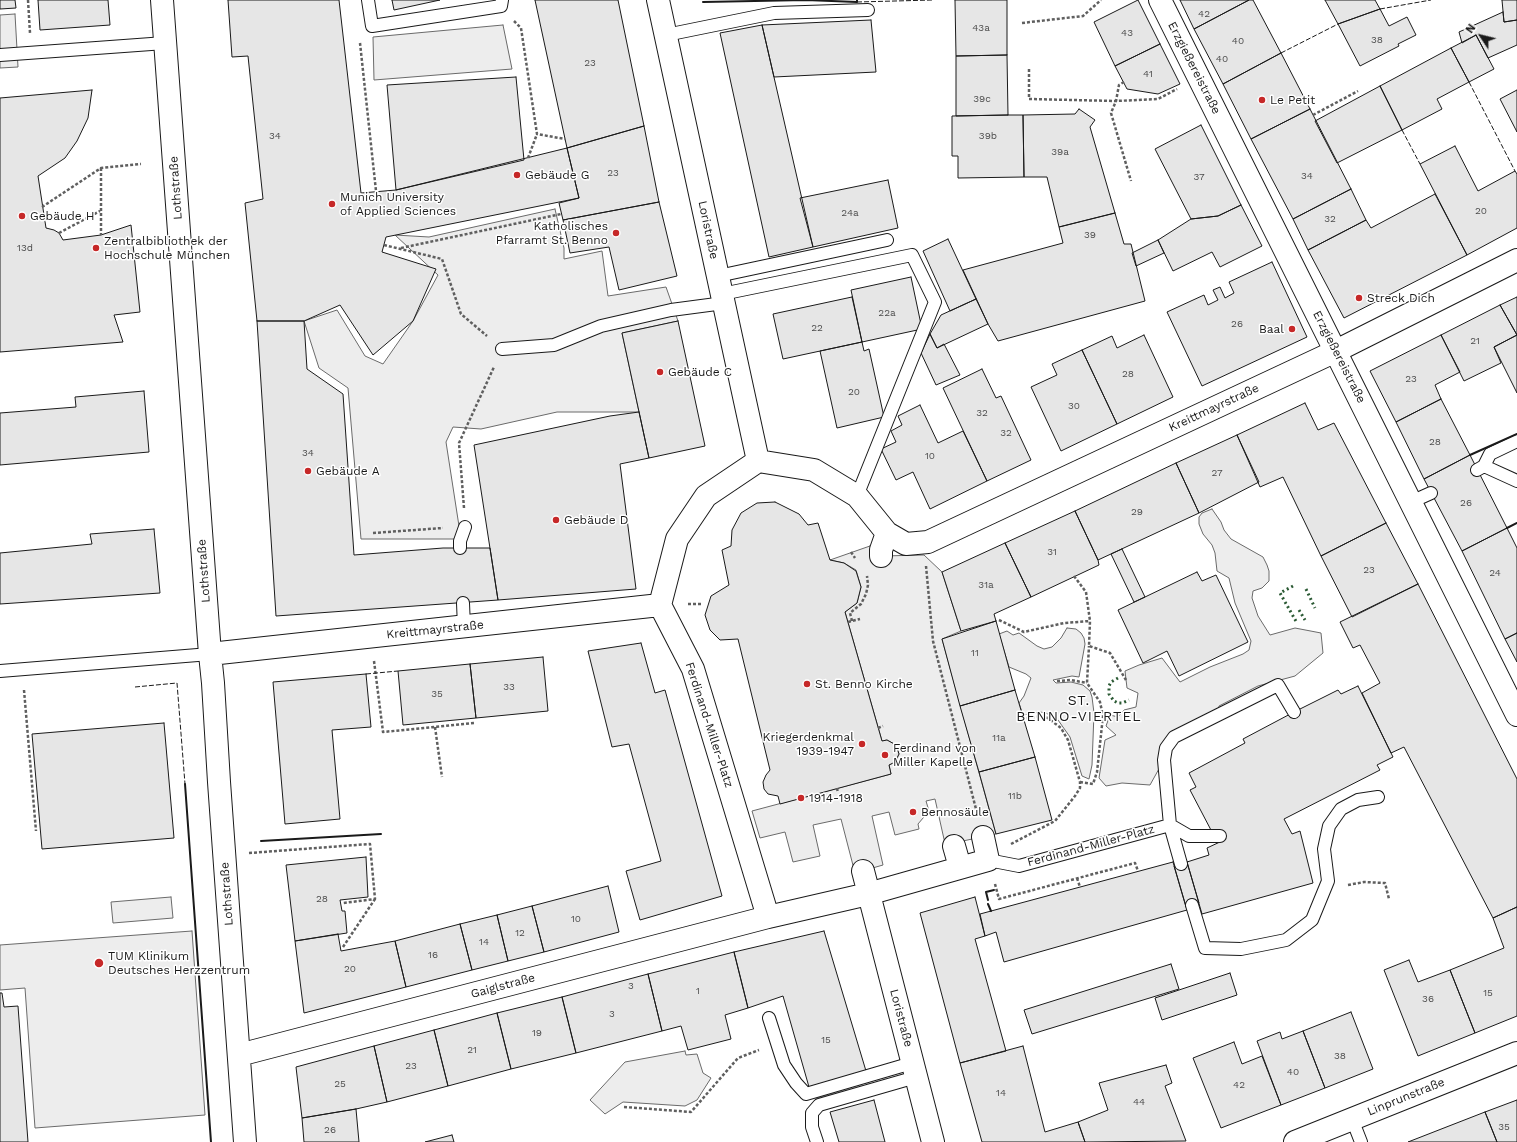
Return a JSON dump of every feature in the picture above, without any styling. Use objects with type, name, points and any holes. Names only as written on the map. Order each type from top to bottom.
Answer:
[{"type":"street","name":"Lothstraße","points":[[162,0],[210,654],[214,684],[224,856],[245,1142]]},
{"type":"street","name":"Loristraße","points":[[658,0],[758,461]]},
{"type":"street","name":"Erzgießereistraße","points":[[1160,0],[1517,715]]},
{"type":"street","name":"Kreittmayrstraße","points":[[887,533],[906,544],[926,549],[1336,351],[1517,260]]},
{"type":"street","points":[[660,605],[677,539],[706,496],[758,461],[814,470],[858,496],[887,533],[881,550],[882,556]]},
{"type":"street","name":"Kreittmayrstraße","points":[[210,654],[660,605]]},
{"type":"street","name":"Ferdinand-Miller-Platz","points":[[660,605],[693,668],[749,826],[768,917],[868,894],[988,860]]},
{"type":"street","points":[[984,837],[988,860]]},
{"type":"street","points":[[954,846],[960,867]]},
{"type":"street","points":[[863,871],[868,894]]},
{"type":"street","name":"Loristraße","points":[[868,894],[933,1142]]},
{"type":"street","name":"Gaiglstraße","points":[[239,1055],[768,917]]},
{"type":"street","name":"Linprunstraße","points":[[1295,1142],[1517,1053]]},
{"type":"lane","points":[[368,0],[372,26],[501,3]]},
{"type":"lane","points":[[666,35],[774,13],[868,10]]},
{"type":"lane","points":[[0,55],[165,43]]},
{"type":"lane","points":[[502,349],[554,344],[601,326],[671,310],[721,291],[887,240]]},
{"type":"lane","points":[[721,291],[912,255],[935,302],[858,496]]},
{"type":"lane","points":[[1517,441],[1490,454],[1480,468],[1517,481]]},
{"type":"lane","points":[[1411,502],[1431,493]]},
{"type":"lane","points":[[460,548],[460,541],[465,527]]},
{"type":"lane","points":[[462,603],[464,627]]},
{"type":"lane","points":[[0,670],[210,654]]},
{"type":"lane","name":"Ferdinand-Miller-Platz","points":[[1181,864],[1170,825],[1164,760],[1166,748],[1174,737],[1278,685],[1294,712]]},
{"type":"lane","points":[[1192,905],[1205,948],[1241,949],[1286,940],[1312,920],[1328,881],[1324,850],[1329,826],[1341,808],[1358,800],[1378,797]]},
{"type":"lane","name":"Ferdinand-Miller-Platz","points":[[988,860],[1019,866],[1170,825],[1189,836],[1220,836]]},
{"type":"lane","points":[[769,1018],[784,1065],[796,1083],[806,1094],[914,1070]]},
{"type":"lane","points":[[817,1142],[812,1128],[812,1112],[819,1105],[914,1070]]},
{"type":"lane","points":[[1352,1119],[1361,1142]]},
{"type":"path","points":[[28,0],[32,53]]},
{"type":"path","points":[[1022,23],[1084,16],[1101,0]]},
{"type":"path","points":[[501,3],[521,28],[537,134],[528,158]]},
{"type":"path","points":[[372,26],[360,36],[376,191]]},
{"type":"path","points":[[1029,69],[1029,99],[1116,101],[1158,99],[1199,79]]},
{"type":"path","points":[[1124,82],[1119,85],[1116,101],[1111,113],[1132,181]]},
{"type":"path","points":[[1312,115],[1358,91]]},
{"type":"path","points":[[537,134],[565,139]]},
{"type":"path","points":[[42,207],[100,168],[141,164]]},
{"type":"path","points":[[100,168],[101,235]]},
{"type":"path","points":[[59,233],[100,211]]},
{"type":"path","points":[[399,248],[561,214]]},
{"type":"path","points":[[373,533],[465,527],[459,443],[502,349],[462,314],[442,260],[384,244]]},
{"type":"path","points":[[926,549],[933,641],[984,837]]},
{"type":"path","points":[[851,552],[859,563]]},
{"type":"path","points":[[852,621],[850,614],[861,604],[866,594],[868,585],[867,576],[864,569]]},
{"type":"path","points":[[1074,576],[1086,592],[1090,621],[1087,683],[1100,702],[1102,716],[1097,772],[1093,784],[1080,782]]},
{"type":"path","points":[[848,622],[860,619]]},
{"type":"path","points":[[999,620],[1024,632],[1064,623],[1090,621]]},
{"type":"path","points":[[372,636],[383,732],[474,723]]},
{"type":"path","points":[[1089,646],[1110,653],[1126,680]]},
{"type":"path","points":[[22,669],[36,831]]},
{"type":"path","points":[[1057,681],[1071,680],[1087,683]]},
{"type":"path","points":[[1007,846],[1055,821],[1080,788],[1080,782],[1068,740],[1061,728],[1048,718],[1041,716],[1024,719]]},
{"type":"path","points":[[878,728],[882,726]]},
{"type":"path","points":[[435,727],[442,777]]},
{"type":"path","points":[[837,788],[838,793]]},
{"type":"path","points":[[224,856],[370,844],[375,899],[343,947]]},
{"type":"path","points":[[995,884],[999,899],[1135,863],[1138,871]]},
{"type":"path","points":[[1077,878],[1080,887]]},
{"type":"path","points":[[1345,886],[1364,882],[1385,883],[1389,899]]},
{"type":"path","points":[[343,902],[375,899]]},
{"type":"path","points":[[624,1106],[691,1112],[738,1058],[777,1043]]},
{"type":"shaded area","points":[[15,14],[18,67],[0,68],[0,15]]},
{"type":"shaded area","points":[[503,25],[512,69],[374,80],[373,37]]},
{"type":"shaded area","points":[[555,209],[564,248],[564,259],[602,251],[608,296],[666,287],[678,321],[622,333],[639,412],[557,412],[481,429],[453,427],[446,442],[461,539],[361,539],[348,388],[319,368],[304,321],[337,310],[365,356],[383,364],[413,321],[438,275],[395,235],[429,237]]},
{"type":"shaded area","points":[[1212,509],[1231,539],[1263,557],[1267,565],[1269,571],[1269,581],[1262,588],[1253,591],[1252,598],[1258,616],[1270,635],[1295,628],[1321,633],[1323,653],[1295,676],[1258,686],[1219,706],[1218,714],[1169,737],[1160,767],[1150,785],[1122,783],[1106,786],[1099,778],[1105,740],[1116,735],[1106,726],[1110,715],[1118,717],[1124,710],[1136,707],[1138,693],[1127,688],[1125,671],[1162,658],[1180,682],[1249,650],[1251,641],[1235,603],[1229,578],[1217,571],[1215,553],[1212,545],[1203,534],[1199,524],[1199,517],[1202,513]]},
{"type":"shaded area","points":[[870,546],[882,556],[924,555],[942,572],[961,631],[942,639],[996,834],[958,842],[946,848],[935,799],[926,801],[929,811],[918,824],[919,829],[895,835],[889,812],[872,816],[883,865],[855,873],[841,819],[813,825],[820,856],[793,862],[785,832],[760,838],[752,811],[891,774],[889,765],[895,762],[899,754],[896,745],[887,740],[882,741],[845,612],[857,603],[861,587],[856,570],[844,563],[830,560]]},
{"type":"shaded area","points":[[1067,628],[1076,629],[1084,638],[1085,644],[1079,677],[1072,676],[1053,680],[1056,683],[1071,682],[1083,685],[1090,691],[1094,713],[1092,765],[1089,779],[1082,776],[1070,737],[1058,720],[1046,713],[1040,712],[1023,715],[1019,703],[1024,696],[1031,678],[1026,674],[1009,667],[999,634],[1007,631],[1013,635],[1019,633],[1037,646],[1044,649],[1052,647],[1061,638]]},
{"type":"shaded area","points":[[171,897],[173,918],[113,923],[111,902]]},
{"type":"shaded area","points":[[192,931],[205,1115],[35,1128],[25,988],[0,990],[0,945]]},
{"type":"shaded area","points":[[685,1051],[686,1055],[697,1054],[703,1073],[711,1078],[697,1100],[685,1106],[623,1102],[605,1114],[590,1100],[625,1062]]},
{"type":"building","points":[[0,0],[15,0],[16,8],[0,9]]},
{"type":"building","points":[[38,0],[108,0],[110,25],[40,30]]},
{"type":"building","name":"Gebäude G","points":[[228,0],[339,0],[361,193],[396,190],[567,148],[579,198],[386,237],[382,252],[436,269],[413,321],[373,355],[340,305],[304,321],[257,321],[245,203],[263,199],[248,56],[232,57]]},
{"type":"building","points":[[392,0],[440,0],[394,10]]},
{"type":"building","points":[[535,0],[618,0],[644,126],[567,148]]},
{"type":"building","points":[[955,0],[1007,0],[1007,55],[956,56]]},
{"type":"building","points":[[1138,0],[1160,44],[1115,66],[1094,22]]},
{"type":"building","points":[[1180,0],[1249,0],[1194,29]]},
{"type":"building","points":[[1249,0],[1253,0],[1281,53],[1223,84],[1194,29]]},
{"type":"building","points":[[1325,0],[1375,0],[1380,9],[1338,24]]},
{"type":"building","points":[[1502,0],[1517,0],[1517,20],[1504,22]]},
{"type":"building","points":[[1380,9],[1389,26],[1407,17],[1416,35],[1398,44],[1399,46],[1360,66],[1338,24]]},
{"type":"building","points":[[1503,12],[1504,22],[1517,20],[1517,45],[1488,58],[1476,35],[1462,43],[1459,32]]},
{"type":"building","points":[[871,20],[876,72],[774,77],[762,25]]},
{"type":"building","points":[[762,25],[813,247],[769,257],[720,33]]},
{"type":"building","points":[[1476,35],[1494,69],[1469,82],[1451,48]]},
{"type":"building","points":[[1160,44],[1180,84],[1158,94],[1127,89],[1115,66]]},
{"type":"building","points":[[1451,48],[1469,82],[1437,99],[1442,109],[1402,130],[1380,86]]},
{"type":"building","points":[[1281,53],[1310,109],[1251,139],[1223,84]]},
{"type":"building","points":[[1007,55],[1008,115],[956,116],[956,56]]},
{"type":"building","points":[[516,77],[524,160],[396,190],[387,85]]},
{"type":"building","points":[[1380,86],[1402,130],[1337,163],[1315,121]]},
{"type":"building","name":"Gebäude H","points":[[92,90],[88,118],[77,141],[65,158],[38,176],[46,228],[59,233],[63,240],[101,235],[131,225],[140,312],[114,315],[123,342],[0,352],[0,98]]},
{"type":"building","points":[[1517,90],[1517,132],[1500,99]]},
{"type":"building","points":[[1079,109],[1095,120],[1090,127],[1115,213],[1059,227],[1047,177],[1024,177],[1023,115],[1075,114]]},
{"type":"building","points":[[1310,109],[1351,189],[1293,219],[1251,139]]},
{"type":"building","points":[[1023,115],[1024,177],[958,178],[958,156],[952,156],[952,116]]},
{"type":"building","points":[[1201,125],[1241,205],[1218,216],[1191,219],[1155,149]]},
{"type":"building","points":[[644,126],[659,202],[563,220],[559,203],[579,198],[567,148]]},
{"type":"building","points":[[1455,146],[1478,191],[1515,171],[1517,174],[1517,228],[1467,255],[1420,164]]},
{"type":"building","points":[[888,180],[898,228],[813,247],[800,198]]},
{"type":"building","points":[[1351,189],[1366,220],[1308,250],[1293,219]]},
{"type":"building","points":[[1435,194],[1467,255],[1344,318],[1308,250],[1366,220],[1371,228]]},
{"type":"building","name":"Katholisches Pfarramt St. Benno","points":[[659,202],[677,276],[619,290],[609,247],[570,253],[563,220]]},
{"type":"building","points":[[1241,205],[1262,246],[1220,267],[1212,252],[1173,271],[1158,240],[1191,219],[1218,216]]},
{"type":"building","points":[[1115,213],[1124,244],[1131,244],[1145,301],[998,341],[988,324],[963,270],[1063,243],[1059,227]]},
{"type":"building","points":[[948,239],[976,299],[950,311],[923,251]]},
{"type":"building","points":[[1158,240],[1164,253],[1136,266],[1132,253]]},
{"type":"building","points":[[1272,262],[1307,337],[1202,386],[1167,312],[1204,295],[1208,305],[1218,300],[1213,290],[1220,287],[1225,298],[1234,293],[1229,282]]},
{"type":"building","points":[[911,277],[922,329],[862,342],[851,290]]},
{"type":"building","points":[[852,297],[862,342],[783,359],[773,314]]},
{"type":"building","points":[[1517,297],[1517,335],[1500,305]]},
{"type":"building","points":[[976,299],[988,324],[937,348],[930,334],[941,315]]},
{"type":"building","points":[[1500,305],[1517,335],[1494,347],[1501,363],[1464,381],[1441,335]]},
{"type":"building","name":"Gebäude A","points":[[257,321],[304,321],[307,369],[343,394],[354,555],[443,548],[490,548],[498,600],[276,616]]},
{"type":"building","name":"Gebäude C","points":[[678,321],[705,446],[649,458],[622,333]]},
{"type":"building","points":[[930,334],[937,348],[944,344],[960,375],[936,385],[921,353]]},
{"type":"building","points":[[1144,335],[1173,397],[1117,424],[1082,350],[1112,336],[1117,348]]},
{"type":"building","points":[[1441,335],[1460,372],[1435,385],[1441,399],[1396,422],[1370,371]]},
{"type":"building","points":[[1517,335],[1517,393],[1494,347]]},
{"type":"building","points":[[862,342],[864,351],[869,349],[884,417],[837,428],[820,351]]},
{"type":"building","points":[[1082,350],[1117,424],[1061,451],[1031,387],[1057,375],[1052,364]]},
{"type":"building","points":[[982,369],[996,398],[1001,396],[1031,460],[987,481],[943,388]]},
{"type":"building","points":[[144,391],[149,452],[0,465],[0,413],[76,407],[75,397]]},
{"type":"building","points":[[1441,399],[1470,455],[1424,479],[1396,422]]},
{"type":"building","points":[[1305,403],[1318,430],[1334,423],[1386,523],[1321,556],[1283,477],[1260,487],[1237,435]]},
{"type":"building","points":[[920,405],[938,443],[963,431],[987,481],[930,509],[913,472],[896,480],[881,449],[896,442],[891,431],[902,425],[898,416]]},
{"type":"building","name":"Gebäude D","points":[[639,412],[649,458],[620,464],[636,589],[498,600],[474,445],[610,416]]},
{"type":"building","points":[[1237,435],[1259,482],[1199,513],[1176,463]]},
{"type":"building","points":[[1470,455],[1507,528],[1462,551],[1424,479]]},
{"type":"building","points":[[1176,463],[1199,513],[1098,560],[1075,511]]},
{"type":"building","name":"St. Benno Kirche","points":[[775,502],[799,514],[808,525],[818,523],[830,560],[844,563],[856,571],[861,587],[857,603],[845,612],[882,741],[887,740],[896,745],[899,754],[895,762],[889,765],[891,774],[780,804],[778,796],[768,794],[764,789],[763,782],[770,770],[738,639],[720,640],[710,630],[705,615],[711,596],[729,585],[722,550],[731,546],[732,530],[741,513],[757,503]]},
{"type":"building","points":[[1075,511],[1099,565],[1031,597],[1005,543]]},
{"type":"building","points":[[1386,523],[1418,584],[1352,617],[1321,556]]},
{"type":"building","points":[[1507,528],[1517,548],[1517,633],[1505,639],[1462,551]]},
{"type":"building","points":[[154,529],[160,593],[0,604],[0,553],[92,544],[90,534]]},
{"type":"building","points":[[1005,543],[1031,597],[994,614],[996,621],[961,631],[942,572]]},
{"type":"building","points":[[1122,549],[1145,597],[1134,602],[1111,554]]},
{"type":"building","points":[[1197,572],[1202,581],[1216,575],[1248,642],[1179,676],[1167,651],[1143,663],[1118,610]]},
{"type":"building","points":[[1418,584],[1517,779],[1517,907],[1493,918],[1404,747],[1391,753],[1362,693],[1380,683],[1360,645],[1353,648],[1340,622]]},
{"type":"building","points":[[996,621],[1015,690],[960,706],[942,639]]},
{"type":"building","points":[[1517,633],[1517,662],[1505,639]]},
{"type":"building","points":[[641,643],[655,693],[665,690],[722,896],[640,920],[626,871],[661,861],[629,744],[612,747],[588,651]]},
{"type":"building","points":[[543,657],[548,711],[476,718],[470,664]]},
{"type":"building","points":[[470,664],[476,718],[403,725],[398,671]]},
{"type":"building","points":[[366,674],[371,727],[332,730],[340,819],[285,824],[273,682]]},
{"type":"building","points":[[1358,686],[1393,757],[1377,765],[1380,770],[1284,819],[1292,834],[1300,831],[1313,883],[1202,914],[1187,862],[1209,855],[1207,848],[1222,841],[1217,830],[1212,832],[1190,790],[1196,787],[1189,773],[1245,743],[1243,739],[1294,712],[1338,690],[1341,694]]},
{"type":"building","points":[[1015,690],[1035,757],[979,772],[960,706]]},
{"type":"building","points":[[164,723],[174,838],[42,849],[32,734]]},
{"type":"building","points":[[1035,757],[1052,820],[996,834],[979,772]]},
{"type":"building","points":[[366,857],[368,897],[340,900],[342,911],[345,911],[347,933],[295,941],[286,865]]},
{"type":"building","points":[[1173,862],[1187,910],[1004,962],[996,932],[985,936],[980,914]]},
{"type":"building","points":[[1187,862],[1199,903],[1186,907],[1174,866]]},
{"type":"building","points":[[608,886],[619,932],[544,952],[532,906]]},
{"type":"building","points":[[975,897],[985,936],[975,939],[1006,1051],[960,1063],[920,913]]},
{"type":"building","points":[[532,906],[544,952],[508,961],[497,915]]},
{"type":"building","points":[[1517,907],[1517,1016],[1475,1033],[1450,970],[1504,948],[1493,918]]},
{"type":"building","points":[[497,915],[508,961],[472,970],[460,924]]},
{"type":"building","points":[[460,924],[472,970],[406,987],[395,941]]},
{"type":"building","points":[[824,931],[866,1071],[809,1087],[783,996],[748,1008],[734,952]]},
{"type":"building","points":[[338,934],[341,951],[395,941],[406,987],[304,1013],[295,941]]},
{"type":"building","points":[[734,952],[748,1008],[725,1015],[731,1039],[688,1050],[681,1026],[662,1031],[648,974]]},
{"type":"building","points":[[1409,960],[1418,982],[1450,970],[1475,1033],[1418,1056],[1384,970]]},
{"type":"building","points":[[1171,964],[1179,989],[1032,1034],[1024,1010]]},
{"type":"building","points":[[1230,973],[1237,995],[1162,1020],[1155,998]]},
{"type":"building","points":[[648,974],[662,1031],[576,1053],[562,997]]},
{"type":"building","points":[[0,993],[2,993],[4,1007],[18,1006],[28,1142],[0,1142]]},
{"type":"building","points":[[562,997],[576,1053],[511,1069],[497,1013]]},
{"type":"building","points":[[1351,1012],[1373,1069],[1325,1088],[1303,1031]]},
{"type":"building","points":[[497,1013],[511,1069],[448,1086],[434,1030]]},
{"type":"building","points":[[434,1030],[448,1086],[387,1102],[374,1046]]},
{"type":"building","points":[[1303,1031],[1325,1088],[1281,1105],[1257,1041],[1280,1032],[1282,1039]]},
{"type":"building","points":[[1234,1042],[1242,1064],[1262,1056],[1281,1105],[1221,1128],[1193,1058]]},
{"type":"building","points":[[374,1046],[387,1102],[302,1118],[296,1067]]},
{"type":"building","points":[[1023,1046],[1045,1132],[1078,1122],[1085,1142],[982,1142],[960,1063]]},
{"type":"building","points":[[1166,1065],[1172,1083],[1165,1086],[1186,1141],[1085,1142],[1078,1122],[1108,1110],[1099,1083]]},
{"type":"building","points":[[874,1100],[885,1142],[839,1142],[830,1112]]},
{"type":"building","points":[[1517,1100],[1517,1142],[1497,1142],[1485,1112]]},
{"type":"building","points":[[356,1109],[359,1142],[304,1142],[302,1118]]},
{"type":"building","points":[[1485,1112],[1497,1142],[1408,1142],[1449,1126]]},
{"type":"building","points":[[452,1135],[454,1142],[425,1142]]},
{"type":"hedge","points":[[1293,586],[1280,593],[1297,623]]},
{"type":"hedge","points":[[1306,589],[1315,608]]},
{"type":"hedge","points":[[1299,610],[1305,620]]},
{"type":"hedge","points":[[1118,678],[1111,682],[1109,686],[1109,694],[1114,701],[1118,703],[1129,700]]},
{"type":"fence","points":[[857,2],[933,0]]},
{"type":"fence","points":[[1380,9],[1431,0]]},
{"type":"fence","points":[[1281,53],[1338,24]]},
{"type":"fence","points":[[1469,82],[1515,171]]},
{"type":"fence","points":[[1402,130],[1420,164]]},
{"type":"fence","points":[[366,674],[398,671]]},
{"type":"fence","points":[[135,687],[177,683],[185,784]]},
{"type":"wall","points":[[806,0],[857,2],[857,0]]},
{"type":"wall","points":[[703,2],[806,0]]},
{"type":"wall","points":[[1470,455],[1517,434]]},
{"type":"wall","points":[[1507,528],[1517,523]]},
{"type":"wall","points":[[185,784],[211,1142]]},
{"type":"wall","points":[[261,841],[381,834]]},
{"type":"wall","points":[[988,900],[986,892],[994,890]]},
{"type":"wall","points":[[988,904],[991,911]]},
{"type":"place","name":"Le Petit","points":[[1262,100]]},
{"type":"place","name":"Gebäude G","points":[[517,175]]},
{"type":"place","name":"Munich University of Applied Sciences","points":[[332,204]]},
{"type":"place","name":"Gebäude H","points":[[22,216]]},
{"type":"place","name":"Katholisches Pfarramt St. Benno","points":[[616,233]]},
{"type":"place","name":"Zentralbibliothek der Hochschule München","points":[[96,248]]},
{"type":"place","name":"Streck Dich","points":[[1359,298]]},
{"type":"place","name":"Baal","points":[[1292,329]]},
{"type":"place","name":"Gebäude C","points":[[660,372]]},
{"type":"place","name":"Gebäude A","points":[[308,471]]},
{"type":"place","name":"Gebäude D","points":[[556,520]]},
{"type":"place","name":"St. Benno Kirche","points":[[807,684]]},
{"type":"place","name":"Kriegerdenkmal 1939-1947","points":[[862,744]]},
{"type":"place","name":"Ferdinand von Miller Kapelle","points":[[885,755]]},
{"type":"place","name":"1914-1918","points":[[801,798]]},
{"type":"place","name":"Bennosäule","points":[[913,812]]},
{"type":"place","name":"TUM Klinikum Deutsches Herzzentrum","points":[[99,963]]},
{"type":"district","name":"ST. BENNO-VIERTEL","points":[[1079,710]]}]
